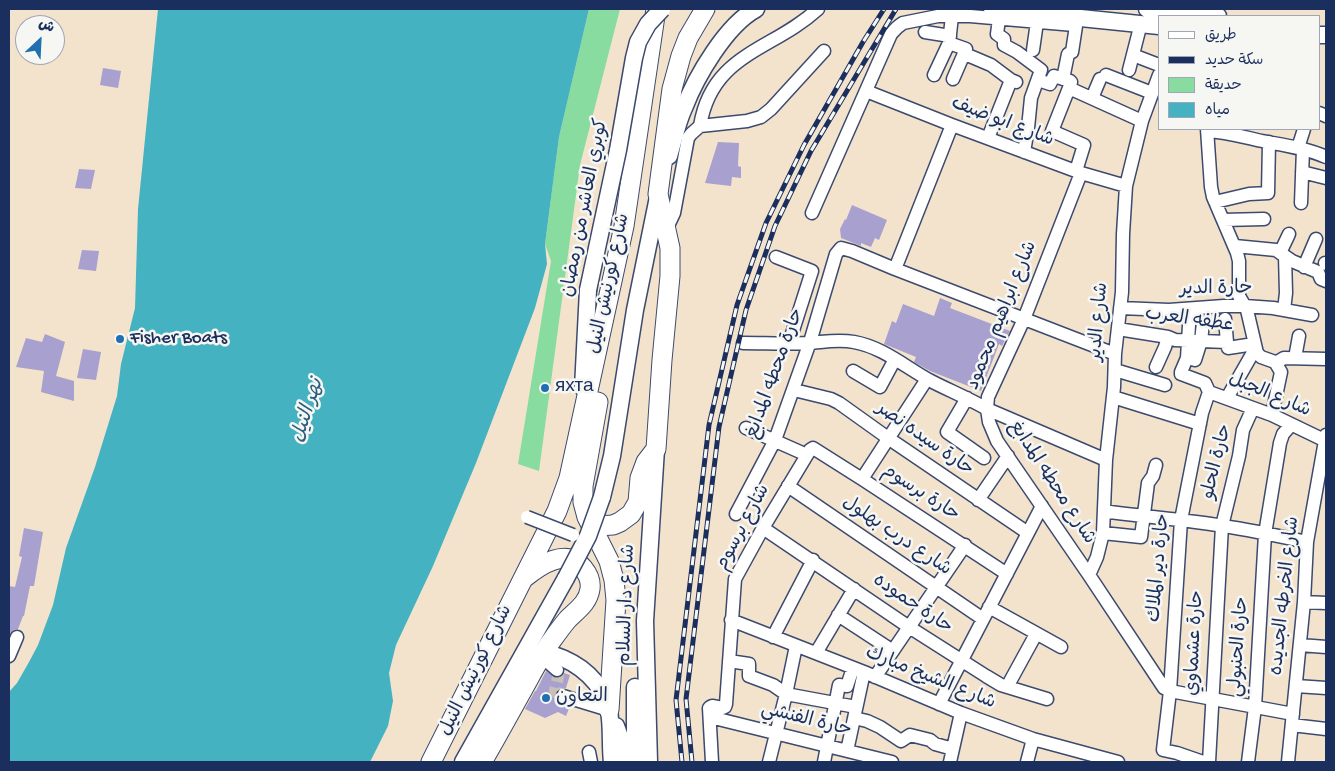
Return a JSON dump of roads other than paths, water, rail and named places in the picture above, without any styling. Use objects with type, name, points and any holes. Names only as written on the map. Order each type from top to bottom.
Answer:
[{"type":"highway","name":"شارع كورنيش النيل","points":[[431,762],[564,495],[573,462],[624,226],[656,9]]},
{"type":"highway","name":"شارع كورنيش النيل","points":[[656,449],[670,276],[670,248],[658,194],[672,89],[688,38],[705,9]]},
{"type":"highway","points":[[592,369],[597,383],[598,404],[583,486],[585,510],[609,561],[616,590],[609,710]]},
{"type":"highway","points":[[591,525],[613,525],[631,514],[638,502],[640,478],[646,462],[656,449]]},
{"type":"highway","name":"شارع كورنيش النيل","points":[[482,762],[542,654],[560,629],[585,602],[590,592],[590,581],[585,570],[577,562],[566,558],[548,562],[522,579]]},
{"type":"main road","name":"كوبري العاشر من رمضان","points":[[580,425],[588,290],[618,150],[638,42],[648,24],[662,9]]},
{"type":"main road","points":[[463,762],[574,565],[596,517],[612,456],[635,310],[658,194],[683,109],[708,61],[724,39],[756,9]]},
{"type":"main road","points":[[1147,9],[1208,15]]},
{"type":"main road","points":[[996,14],[1158,26]]},
{"type":"main road","name":"شارع دار السلام","points":[[649,762],[645,621],[656,449]]},
{"type":"main road","points":[[636,762],[635,693],[637,656],[645,621]]},
{"type":"main road","name":"شارع دار السلام","points":[[542,654],[552,654],[570,661],[586,672],[598,687],[609,710],[612,762]]},
{"type":"main road","points":[[609,710],[620,737],[624,762]]},
{"type":"street","points":[[700,126],[709,96],[726,72],[740,60],[804,20],[818,9]]},
{"type":"street","points":[[996,14],[997,34],[1004,39],[1004,45],[1041,70],[1031,98],[1024,152]]},
{"type":"street","points":[[812,213],[895,29],[903,23],[938,16],[996,14],[1037,22],[1158,33]]},
{"type":"street","points":[[934,75],[950,40],[952,16]]},
{"type":"street","points":[[1033,50],[1037,22]]},
{"type":"street","points":[[1066,83],[1068,54],[1072,52],[1076,26]]},
{"type":"street","points":[[1129,70],[1139,31]]},
{"type":"street","points":[[925,32],[950,40],[966,49],[964,63],[953,79]]},
{"type":"street","points":[[666,230],[674,213],[688,138],[691,134],[700,126],[748,121],[760,117],[771,109],[824,51]]},
{"type":"street","points":[[1132,56],[1158,65]]},
{"type":"street","points":[[964,63],[991,65],[1014,81],[988,138]]},
{"type":"street","points":[[1038,80],[1050,84],[1054,76],[1092,98],[1142,121]]},
{"type":"street","points":[[1092,98],[1103,77],[1152,93]]},
{"type":"street","name":"شارع الدير","points":[[1090,575],[1103,533],[1106,460],[1122,292],[1126,186],[1142,121],[1158,78]]},
{"type":"street","name":"شارع ابراهيم محمود","points":[[1066,83],[1052,131],[1084,145],[1078,172],[1024,319],[988,397],[987,409],[1106,460]]},
{"type":"street","name":"شارع ابو ضيف","points":[[866,90],[952,125],[1078,172],[1126,186]]},
{"type":"street","points":[[952,125],[895,269],[1115,354]]},
{"type":"street","points":[[1272,415],[1281,372],[1275,362],[1261,357],[1257,353],[1245,306],[1239,296],[1239,261],[1235,246],[1215,202],[1212,187],[1208,130],[1262,137],[1326,157]]},
{"type":"street","points":[[1302,203],[1300,148],[1304,130]]},
{"type":"street","points":[[1215,202],[1249,194],[1268,194],[1262,137]]},
{"type":"street","points":[[1302,172],[1326,178]]},
{"type":"street","points":[[1223,220],[1264,219]]},
{"type":"street","points":[[1284,310],[1286,293],[1283,255],[1289,234]]},
{"type":"street","points":[[1304,267],[1316,239]]},
{"type":"street","points":[[1235,246],[1276,250],[1304,267],[1318,272],[1321,279],[1326,281]]},
{"type":"street","name":"حارة محطه المدابغ","points":[[736,514],[775,440],[810,342],[836,254],[841,248],[845,248],[895,269]]},
{"type":"street","points":[[776,257],[812,271],[788,343]]},
{"type":"street","name":"حارة الدير","points":[[1120,308],[1169,310],[1245,306],[1312,315]]},
{"type":"street","name":"شارع الجبل","points":[[1190,309],[1187,358],[1180,373],[1205,383],[1209,392],[1272,415],[1290,425],[1326,439]]},
{"type":"street","points":[[1225,319],[1227,342]]},
{"type":"street","points":[[1187,358],[1194,360],[1201,341],[1203,323]]},
{"type":"street","name":"عطفه العرب","points":[[1118,329],[1168,337],[1175,340],[1227,342],[1228,348],[1255,347]]},
{"type":"street","points":[[1295,358],[1299,336]]},
{"type":"street","points":[[1156,367],[1168,337]]},
{"type":"street","name":"شارع محطه المدابغ","points":[[743,343],[840,340],[869,346],[927,379],[987,409],[989,422],[997,441],[1090,575],[1160,683],[1170,691]]},
{"type":"street","points":[[1227,398],[1255,347]]},
{"type":"street","points":[[1277,364],[1284,358],[1326,359]]},
{"type":"street","points":[[854,370],[880,387],[895,360]]},
{"type":"street","points":[[1115,370],[1165,386]]},
{"type":"street","points":[[862,479],[927,379]]},
{"type":"street","name":"حارة سيده نصر","points":[[794,390],[835,401],[1028,533]]},
{"type":"street","name":"حارة دير الملاك","points":[[1203,762],[1163,750],[1170,691],[1181,520],[1200,424],[1209,392]]},
{"type":"street","points":[[1113,397],[1200,424]]},
{"type":"street","points":[[967,398],[947,432],[984,458]]},
{"type":"street","name":"حارة الحلو","points":[[1222,526],[1243,430],[1253,408]]},
{"type":"street","name":"حارة الحنبولي","points":[[1248,762],[1255,707],[1265,534],[1280,443],[1283,434],[1290,425]]},
{"type":"street","name":"حارة برسوم","points":[[746,428],[810,452],[862,479],[1007,574]]},
{"type":"street","name":"شارع الخرطه الجديده","points":[[1288,762],[1304,602],[1307,542],[1326,439]]},
{"type":"street","name":"شارع برسوم","points":[[710,712],[725,707],[735,579],[763,528],[810,452]]},
{"type":"street","points":[[978,500],[1008,456]]},
{"type":"street","points":[[1103,533],[1140,538],[1142,536],[1148,483],[1153,476],[1156,465]]},
{"type":"street","name":"شارع درب بهلول","points":[[788,486],[983,619]]},
{"type":"street","points":[[939,704],[1042,506]]},
{"type":"street","points":[[1104,511],[1222,526],[1307,542]]},
{"type":"street","points":[[527,517],[573,535]]},
{"type":"street","name":"حارة عشماوي","points":[[1208,762],[1222,526]]},
{"type":"street","name":"حارة حموده","points":[[763,528],[909,627],[1001,685],[1047,699]]},
{"type":"street","points":[[824,762],[839,685],[847,686],[893,651],[965,546]]},
{"type":"street","points":[[773,637],[812,560]]},
{"type":"street","points":[[816,653],[854,589]]},
{"type":"street","points":[[1304,602],[1326,603]]},
{"type":"street","points":[[989,608],[1061,647]]},
{"type":"street","points":[[838,614],[893,651]]},
{"type":"street","name":"شارع الشيخ مبارك","points":[[731,620],[961,713],[1033,739],[1118,762]]},
{"type":"street","points":[[1007,686],[1036,634]]},
{"type":"street","points":[[9,656],[17,637]]},
{"type":"street","points":[[1300,645],[1326,647]]},
{"type":"street","points":[[769,762],[796,646]]},
{"type":"street","points":[[542,654],[557,670]]},
{"type":"street","points":[[729,661],[749,664],[750,676],[773,685],[786,694],[835,704],[855,712],[901,740],[910,735],[953,748]]},
{"type":"street","points":[[847,751],[864,673]]},
{"type":"street","points":[[1296,686],[1326,688]]},
{"type":"street","points":[[1170,691],[1255,707],[1326,730]]},
{"type":"street","points":[[564,696],[609,710]]},
{"type":"street","points":[[710,712],[712,761],[725,762]]},
{"type":"street","name":"حارة الفنشي","points":[[710,712],[776,733],[888,762]]},
{"type":"street","points":[[950,762],[961,713]]},
{"type":"street","points":[[1027,762],[1033,739]]},
{"type":"water","name":"نهر النيل","points":[[158,9],[589,9],[559,137],[545,244],[547,264],[535,308],[476,463],[433,566],[396,645],[389,673],[393,701],[388,726],[370,762],[9,762],[9,692],[17,683],[38,645],[53,605],[66,548],[95,467],[117,396],[121,364],[135,308],[138,209]]},
{"type":"tunnel","points":[[557,670],[558,677],[555,690],[563,696]]},
{"type":"railway","points":[[682,762],[676,700],[709,425],[737,305],[766,223],[804,145],[884,9]]},
{"type":"railway","points":[[692,762],[686,699],[719,427],[746,310],[775,226],[811,151],[896,9]]},
{"type":"place","name":"Fisher Boats","points":[[120,339]]},
{"type":"place","name":"яхта","points":[[545,388]]},
{"type":"place","name":"التعاون","points":[[546,698]]}]
